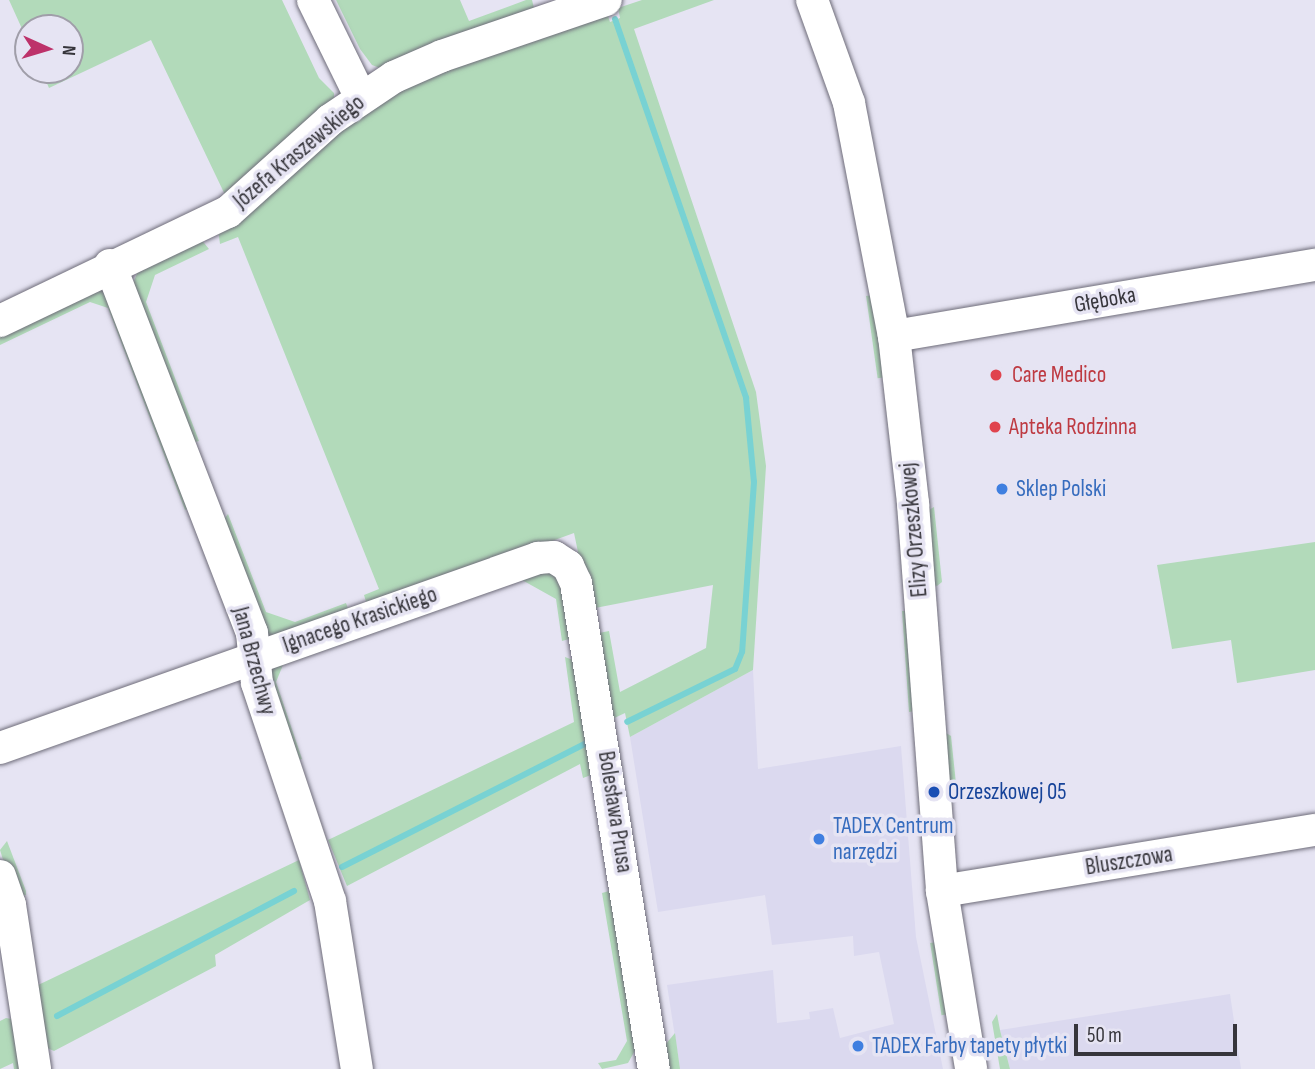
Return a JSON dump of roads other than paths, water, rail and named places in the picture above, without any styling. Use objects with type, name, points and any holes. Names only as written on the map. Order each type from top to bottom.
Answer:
[{"type":"street","points":[[313,0],[361,98]]},
{"type":"street","name":"Józefa Kraszewskiego","points":[[0,321],[110,265],[228,212],[361,98],[442,56],[606,0]]},
{"type":"street","name":"Elizy Orzeszkowej","points":[[812,0],[849,103],[894,336],[913,504],[942,891],[971,1069]]},
{"type":"street","name":"Jana Brzechwy","points":[[110,265],[252,633],[257,683],[330,901],[357,1069]]},
{"type":"street","name":"Głęboka","points":[[894,336],[1315,265]]},
{"type":"street","name":"Ignacego Krasickiego","points":[[0,748],[538,558],[562,561]]},
{"type":"street","name":"Bolesława Prusa","points":[[562,561],[573,572],[586,631],[654,1069]]},
{"type":"street","name":"Bluszczowa","points":[[942,891],[1315,830]]},
{"type":"street","points":[[0,876],[10,905],[36,1069]]},
{"type":"waterway","points":[[615,19],[746,398],[754,482],[742,652],[735,669],[627,722]]},
{"type":"waterway","points":[[342,867],[590,741]]},
{"type":"waterway","points":[[57,1016],[294,891]]},
{"type":"place","name":"Care Medico","points":[[996,375]]},
{"type":"place","name":"Apteka Rodzinna","points":[[995,427]]},
{"type":"place","name":"Sklep Polski","points":[[1002,489]]},
{"type":"place","name":"Orzeszkowej 05","points":[[934,792]]},
{"type":"place","name":"TADEX Centrum narzędzi","points":[[819,839]]},
{"type":"place","name":"TADEX Farby tapety płytki","points":[[858,1046]]}]
